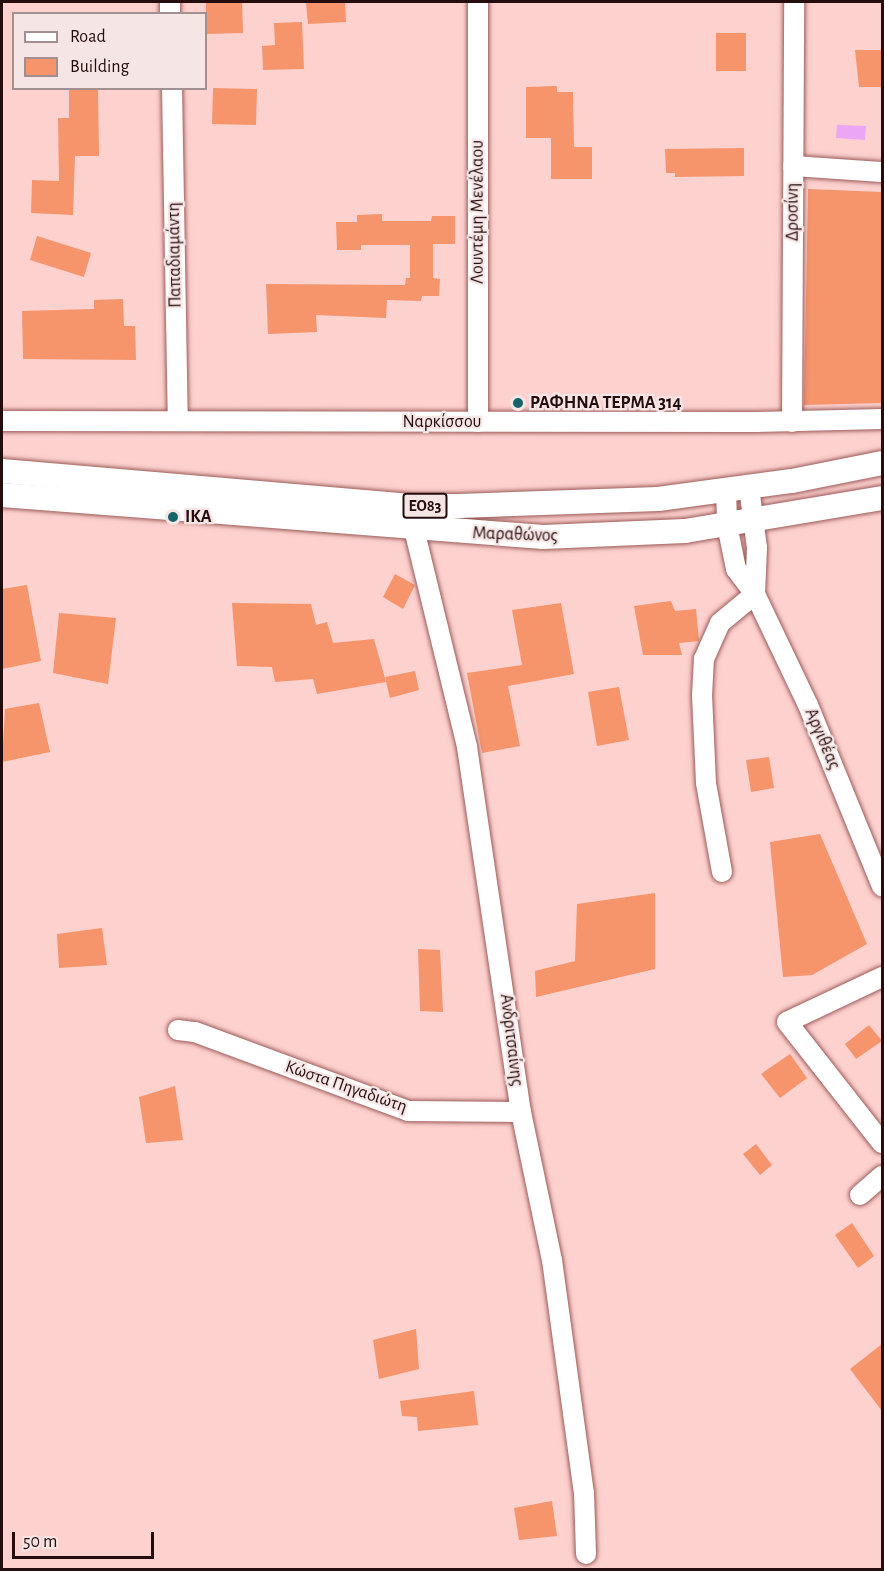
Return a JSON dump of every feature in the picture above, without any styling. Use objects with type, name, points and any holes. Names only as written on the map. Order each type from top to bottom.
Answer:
[{"type":"main road","name":"Μαραθώνος","points":[[2,471],[414,506],[592,503],[726,491],[882,463]]},
{"type":"main road","name":"Μαραθώνος","points":[[2,495],[414,529],[597,537],[727,525],[882,498]]},
{"type":"street","name":"Λουντέμη Μενέλαου","points":[[478,2],[478,422]]},
{"type":"street","name":"Δροσίνη","points":[[792,422],[794,2]]},
{"type":"street","name":"Παπαδιαμάντη","points":[[172,90],[178,421]]},
{"type":"street","points":[[793,166],[882,172]]},
{"type":"street","name":"Ναρκίσσου","points":[[2,421],[792,422],[882,418]]},
{"type":"street","points":[[749,487],[754,521],[755,594]]},
{"type":"street","points":[[726,491],[727,525],[736,569],[755,594]]},
{"type":"street","name":"Ανδριτσαίνης","points":[[414,529],[467,747],[521,1112],[552,1260],[584,1493],[586,1554]]},
{"type":"street","points":[[722,872],[706,783],[702,696],[704,659],[720,623],[755,594]]},
{"type":"street","name":"Αργιθέας","points":[[755,594],[808,705],[882,886]]},
{"type":"street","points":[[882,977],[787,1022],[882,1143]]},
{"type":"street","name":"Κώστα Πηγαδιώτη","points":[[178,1030],[195,1032],[408,1111],[521,1112]]},
{"type":"street","points":[[860,1195],[882,1176]]},
{"type":"shaded area","points":[[837,125],[866,126],[865,140],[836,138]]},
{"type":"building","points":[[206,2],[242,2],[243,33],[207,34]]},
{"type":"building","points":[[306,2],[345,2],[346,22],[308,24]]},
{"type":"building","points":[[302,22],[304,69],[263,70],[262,46],[275,45],[274,23]]},
{"type":"building","points":[[716,33],[746,33],[746,71],[716,71]]},
{"type":"building","points":[[855,50],[882,50],[882,87],[859,87]]},
{"type":"building","points":[[557,86],[557,92],[573,92],[574,147],[592,147],[592,179],[551,179],[551,138],[526,138],[526,87]]},
{"type":"building","points":[[213,88],[257,89],[256,125],[212,124]]},
{"type":"building","points":[[69,90],[98,90],[99,156],[75,156],[73,215],[31,213],[32,180],[59,181],[58,118],[69,118]]},
{"type":"building","points":[[744,148],[744,176],[675,177],[675,173],[666,173],[665,149]]},
{"type":"building","points":[[808,189],[882,192],[882,403],[804,405]]},
{"type":"building","points":[[382,214],[382,221],[431,221],[432,216],[455,216],[455,244],[433,244],[433,278],[440,279],[439,296],[422,296],[421,301],[387,300],[386,318],[316,315],[317,332],[268,334],[266,284],[405,285],[406,278],[410,278],[410,245],[361,245],[361,250],[337,250],[336,222],[357,222],[357,215]]},
{"type":"building","points":[[37,236],[91,253],[84,277],[30,260]]},
{"type":"building","points":[[123,299],[124,326],[135,326],[136,360],[23,359],[22,311],[94,309],[94,300]]},
{"type":"building","points":[[395,574],[415,585],[403,609],[383,597]]},
{"type":"building","points":[[27,585],[41,661],[2,669],[2,589]]},
{"type":"building","points":[[671,601],[675,611],[696,609],[699,641],[679,643],[682,655],[643,655],[634,606]]},
{"type":"building","points":[[232,603],[311,604],[316,625],[327,622],[333,643],[374,639],[386,682],[317,694],[313,679],[275,682],[272,667],[237,666]]},
{"type":"building","points":[[561,603],[574,674],[508,686],[520,746],[482,753],[467,673],[522,665],[512,610]]},
{"type":"building","points":[[59,613],[116,618],[108,684],[53,673]]},
{"type":"building","points":[[415,671],[419,690],[390,698],[385,677]]},
{"type":"building","points":[[619,687],[629,740],[597,746],[588,692]]},
{"type":"building","points":[[39,703],[50,752],[2,762],[5,709]]},
{"type":"building","points":[[769,757],[774,788],[751,792],[746,760]]},
{"type":"building","points":[[820,834],[867,944],[812,975],[783,977],[770,842]]},
{"type":"building","points":[[655,893],[655,969],[536,997],[535,971],[575,961],[577,904]]},
{"type":"building","points":[[102,928],[107,965],[59,968],[57,934]]},
{"type":"building","points":[[418,949],[440,950],[443,1012],[420,1011]]},
{"type":"building","points":[[869,1025],[882,1041],[856,1059],[845,1044]]},
{"type":"building","points":[[790,1054],[807,1078],[780,1098],[761,1074]]},
{"type":"building","points":[[175,1086],[183,1140],[146,1143],[139,1097]]},
{"type":"building","points":[[756,1144],[772,1165],[760,1175],[743,1154]]},
{"type":"building","points":[[852,1223],[874,1256],[858,1268],[835,1235]]},
{"type":"building","points":[[416,1329],[419,1369],[379,1379],[373,1340]]},
{"type":"building","points":[[882,1344],[882,1411],[850,1369]]},
{"type":"building","points":[[474,1391],[478,1425],[418,1431],[417,1417],[402,1416],[400,1401]]},
{"type":"building","points":[[552,1501],[557,1536],[519,1540],[514,1508]]},
{"type":"place","name":"ΡΑΦΗΝΑ ΤΕΡΜΑ 314","points":[[518,403]]},
{"type":"place","name":"ΙΚΑ","points":[[173,517]]}]
